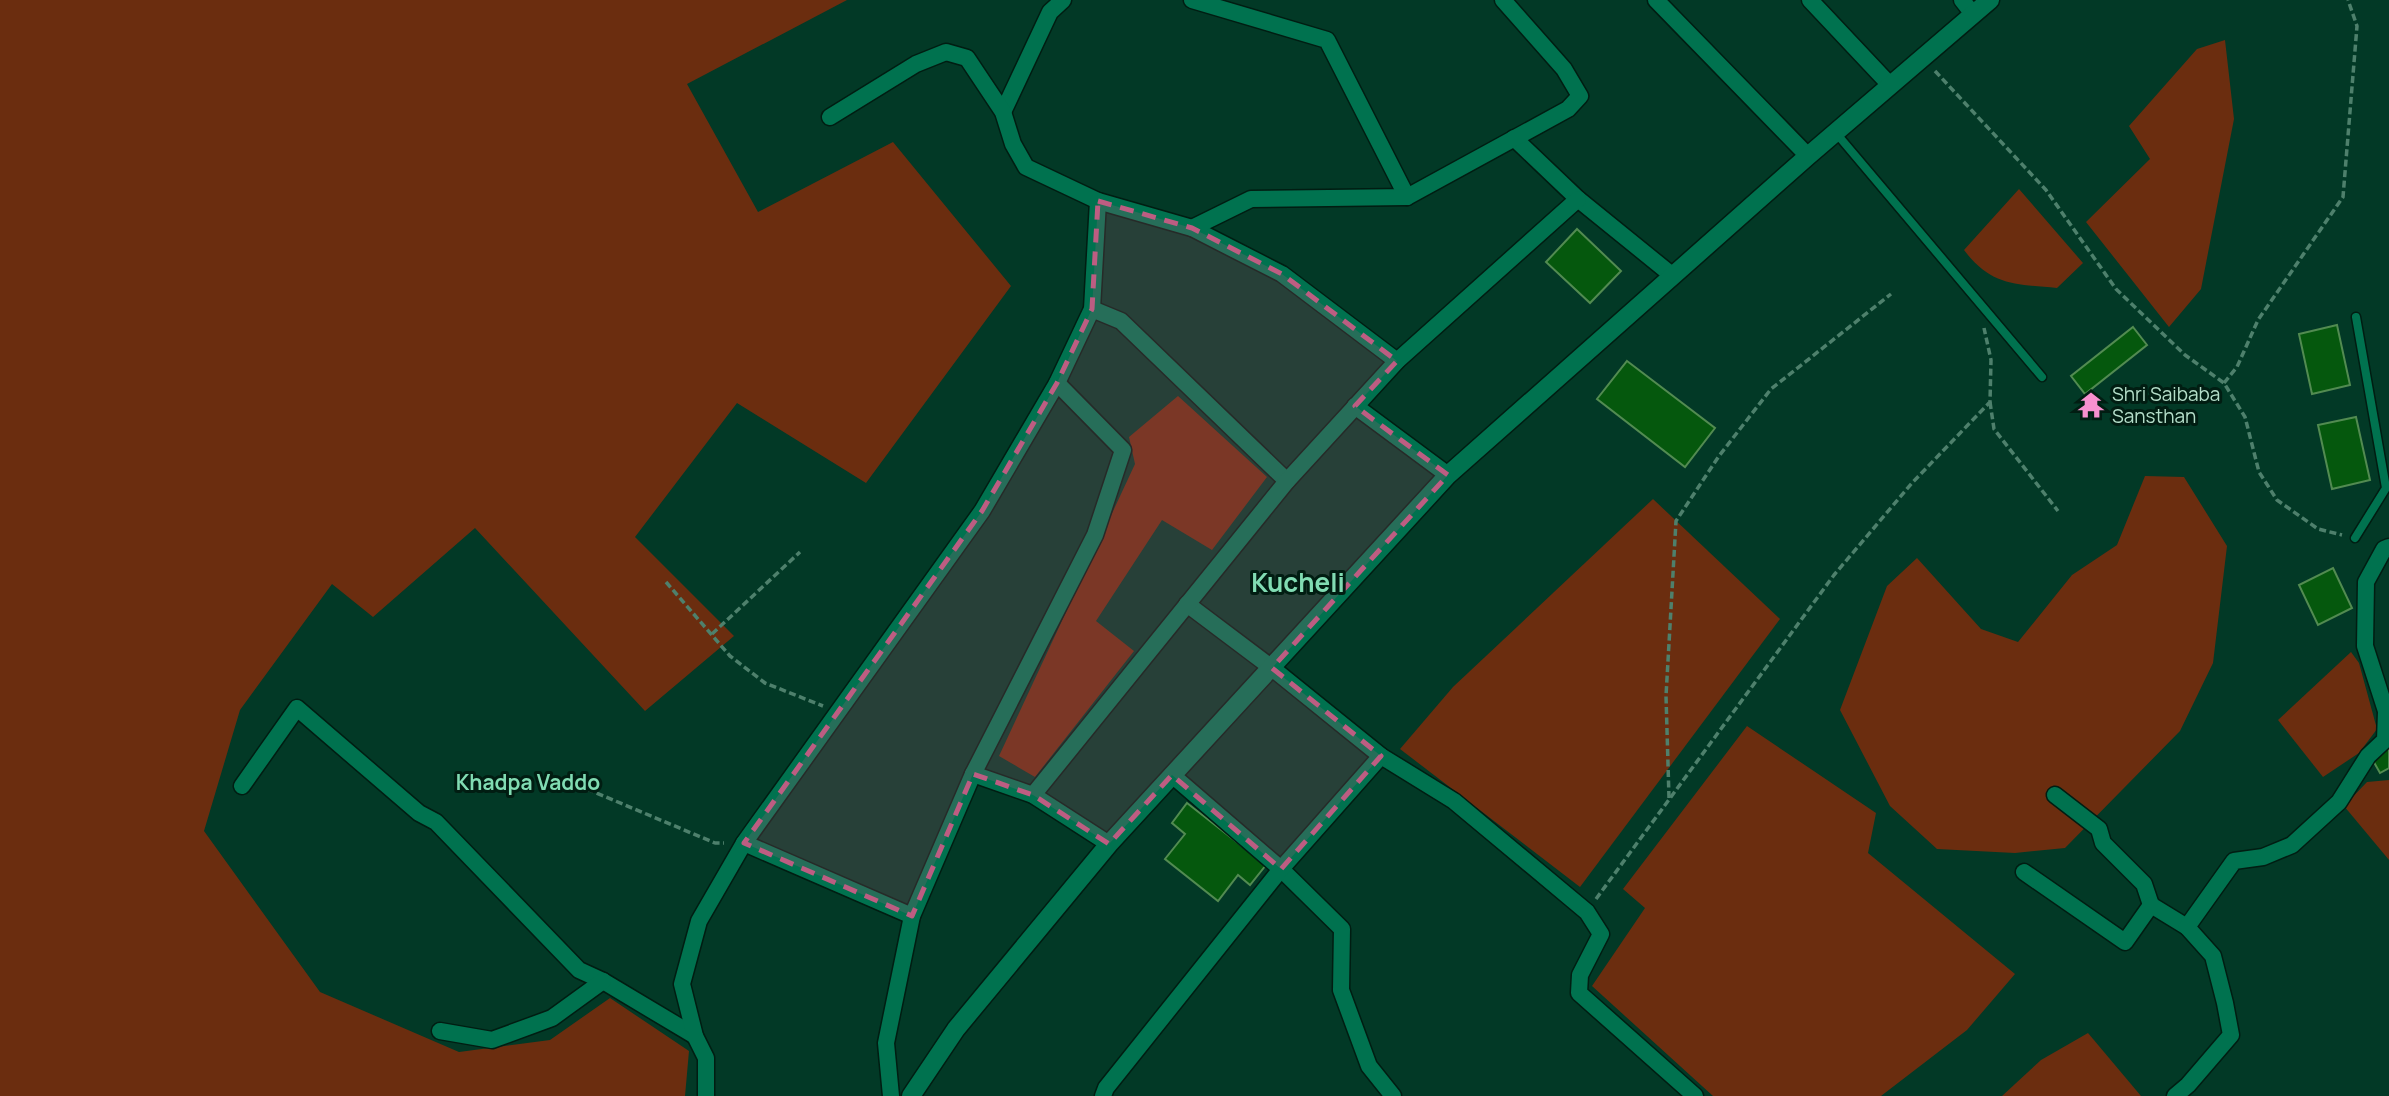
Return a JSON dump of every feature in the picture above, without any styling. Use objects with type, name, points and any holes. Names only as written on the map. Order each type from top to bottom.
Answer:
[{"type":"street","points":[[1003,112],[1050,12],[1063,0]]},
{"type":"street","points":[[1192,0],[1326,40],[1407,197]]},
{"type":"street","points":[[1192,228],[1251,199],[1407,197],[1568,109],[1580,96],[1564,69],[1503,0]]},
{"type":"street","points":[[1656,0],[1808,156]]},
{"type":"street","points":[[1810,0],[1890,85]]},
{"type":"street","points":[[911,1096],[956,1029],[1109,844],[1448,475],[1808,156],[1923,58],[1968,7],[1990,0]]},
{"type":"street","points":[[830,117],[916,64],[946,52],[967,58],[1003,112],[1013,144],[1026,167],[1098,201],[1192,228],[1282,274],[1397,361]]},
{"type":"street","points":[[1514,138],[1578,199],[1673,276]]},
{"type":"street","points":[[1033,795],[1287,481],[1355,406],[1397,361],[1578,199]]},
{"type":"street","points":[[706,1096],[706,1058],[695,1036],[682,984],[699,921],[744,843],[982,511],[1058,383],[1092,309],[1098,201]]},
{"type":"street","points":[[1092,309],[1121,321],[1287,481]]},
{"type":"street","points":[[891,1096],[886,1043],[912,916],[973,774],[1095,535],[1123,450],[1058,383]]},
{"type":"street","points":[[1355,406],[1448,475]]},
{"type":"street","points":[[2187,927],[2234,861],[2263,857],[2291,845],[2339,802],[2368,756],[2385,740],[2386,711],[2365,646],[2366,582],[2384,549],[2389,547]]},
{"type":"street","points":[[1186,604],[1272,668],[1381,756],[1454,801],[1587,912],[1601,934],[1580,975],[1579,993],[1695,1096]]},
{"type":"street","points":[[242,786],[297,708],[419,813],[436,822],[579,970],[603,981],[695,1036]]},
{"type":"street","points":[[1103,1096],[1105,1088],[1281,869],[1381,756]]},
{"type":"street","points":[[973,774],[1033,795],[1109,844]]},
{"type":"street","points":[[1172,775],[1281,869],[1342,929],[1341,990],[1368,1066],[1393,1096]]},
{"type":"street","points":[[2055,794],[2099,829],[2103,844],[2144,884],[2151,905],[2187,927],[2213,956],[2231,1035],[2188,1085],[2175,1096]]},
{"type":"street","points":[[744,843],[912,916]]},
{"type":"street","points":[[2024,872],[2125,942],[2151,905]]},
{"type":"street","points":[[440,1031],[492,1040],[552,1018],[603,981]]},
{"type":"lane","points":[[1835,133],[2042,377]]},
{"type":"lane","points":[[2355,538],[2386,488],[2356,317]]},
{"type":"path","points":[[2224,383],[2237,367],[2258,320],[2343,197],[2357,26],[2348,0]]},
{"type":"path","points":[[1923,58],[2046,190],[2116,289],[2185,355],[2224,383],[2245,417],[2259,472],[2277,500],[2318,530],[2355,538]]},
{"type":"path","points":[[1669,800],[1666,696],[1676,521],[1719,456],[1771,389],[1891,294]]},
{"type":"path","points":[[1983,323],[1991,360],[1990,402],[1994,429],[2058,511]]},
{"type":"path","points":[[1587,912],[1834,575],[1912,483],[1990,402]]},
{"type":"path","points":[[711,634],[800,552]]},
{"type":"path","points":[[666,582],[730,656],[765,683],[838,712]]},
{"type":"path","points":[[587,789],[715,843],[744,843]]},
{"type":"highlighted area","points":[[1098,201],[1192,228],[1282,274],[1397,361],[1355,406],[1448,475],[1272,668],[1381,756],[1281,869],[1172,775],[1109,844],[1033,795],[973,774],[912,916],[744,843],[982,511],[1057,383],[1092,309]]},
{"type":"shaded area","points":[[0,0],[847,0],[687,84],[758,212],[893,142],[1011,286],[866,483],[737,403],[635,537],[734,636],[645,711],[475,528],[373,617],[332,584],[240,710],[204,831],[320,992],[459,1052],[550,1040],[610,998],[689,1051],[685,1096],[0,1096]]},
{"type":"shaded area","points":[[2225,40],[2234,119],[2201,289],[2169,327],[2086,222],[2150,159],[2129,126],[2197,49]]},
{"type":"shaded area","points":[[2019,189],[2083,263],[2057,288],[2016,284],[1994,277],[1974,262],[1964,250]]},
{"type":"shaded area","points":[[1178,396],[1267,477],[1212,550],[1162,520],[1096,621],[1134,651],[1035,777],[999,756],[1135,464],[1129,437]]},
{"type":"shaded area","points":[[2145,476],[2184,477],[2227,546],[2213,663],[2180,731],[2065,848],[2015,853],[1937,849],[1890,806],[1840,710],[1887,586],[1917,558],[1981,629],[2018,642],[2072,575],[2117,545]]},
{"type":"shaded area","points":[[1653,499],[1780,619],[1580,887],[1400,749],[1453,687]]},
{"type":"shaded area","points":[[2351,652],[2359,663],[2377,729],[2359,753],[2323,777],[2278,720]]},
{"type":"shaded area","points":[[1747,726],[1876,813],[1868,853],[2015,974],[1967,1030],[1881,1096],[1713,1096],[1592,986],[1645,908],[1623,889]]},
{"type":"shaded area","points":[[2389,780],[2389,860],[2344,806],[2367,782]]},
{"type":"shaded area","points":[[2088,1033],[2141,1096],[2002,1096],[2041,1060]]},
{"type":"building","points":[[1577,229],[1621,271],[1590,303],[1546,262]]},
{"type":"building","points":[[2337,325],[2350,385],[2312,394],[2299,334]]},
{"type":"building","points":[[2133,327],[2147,345],[2085,394],[2071,376]]},
{"type":"building","points":[[1627,361],[1715,428],[1685,467],[1597,399]]},
{"type":"building","points":[[2356,417],[2370,480],[2332,489],[2318,425]]},
{"type":"building","points":[[2333,568],[2352,608],[2318,625],[2299,585]]},
{"type":"building","points":[[2389,747],[2389,768],[2380,773],[2371,757]]},
{"type":"building","points":[[1187,803],[1266,865],[1250,885],[1238,875],[1218,901],[1165,859],[1185,834],[1172,823]]},
{"type":"place","name":"Shri Saibaba Sansthan","points":[[2091,405]]},
{"type":"district","name":"Kucheli","points":[[1298,582]]},
{"type":"district","name":"Khadpa Vaddo","points":[[528,782]]}]
